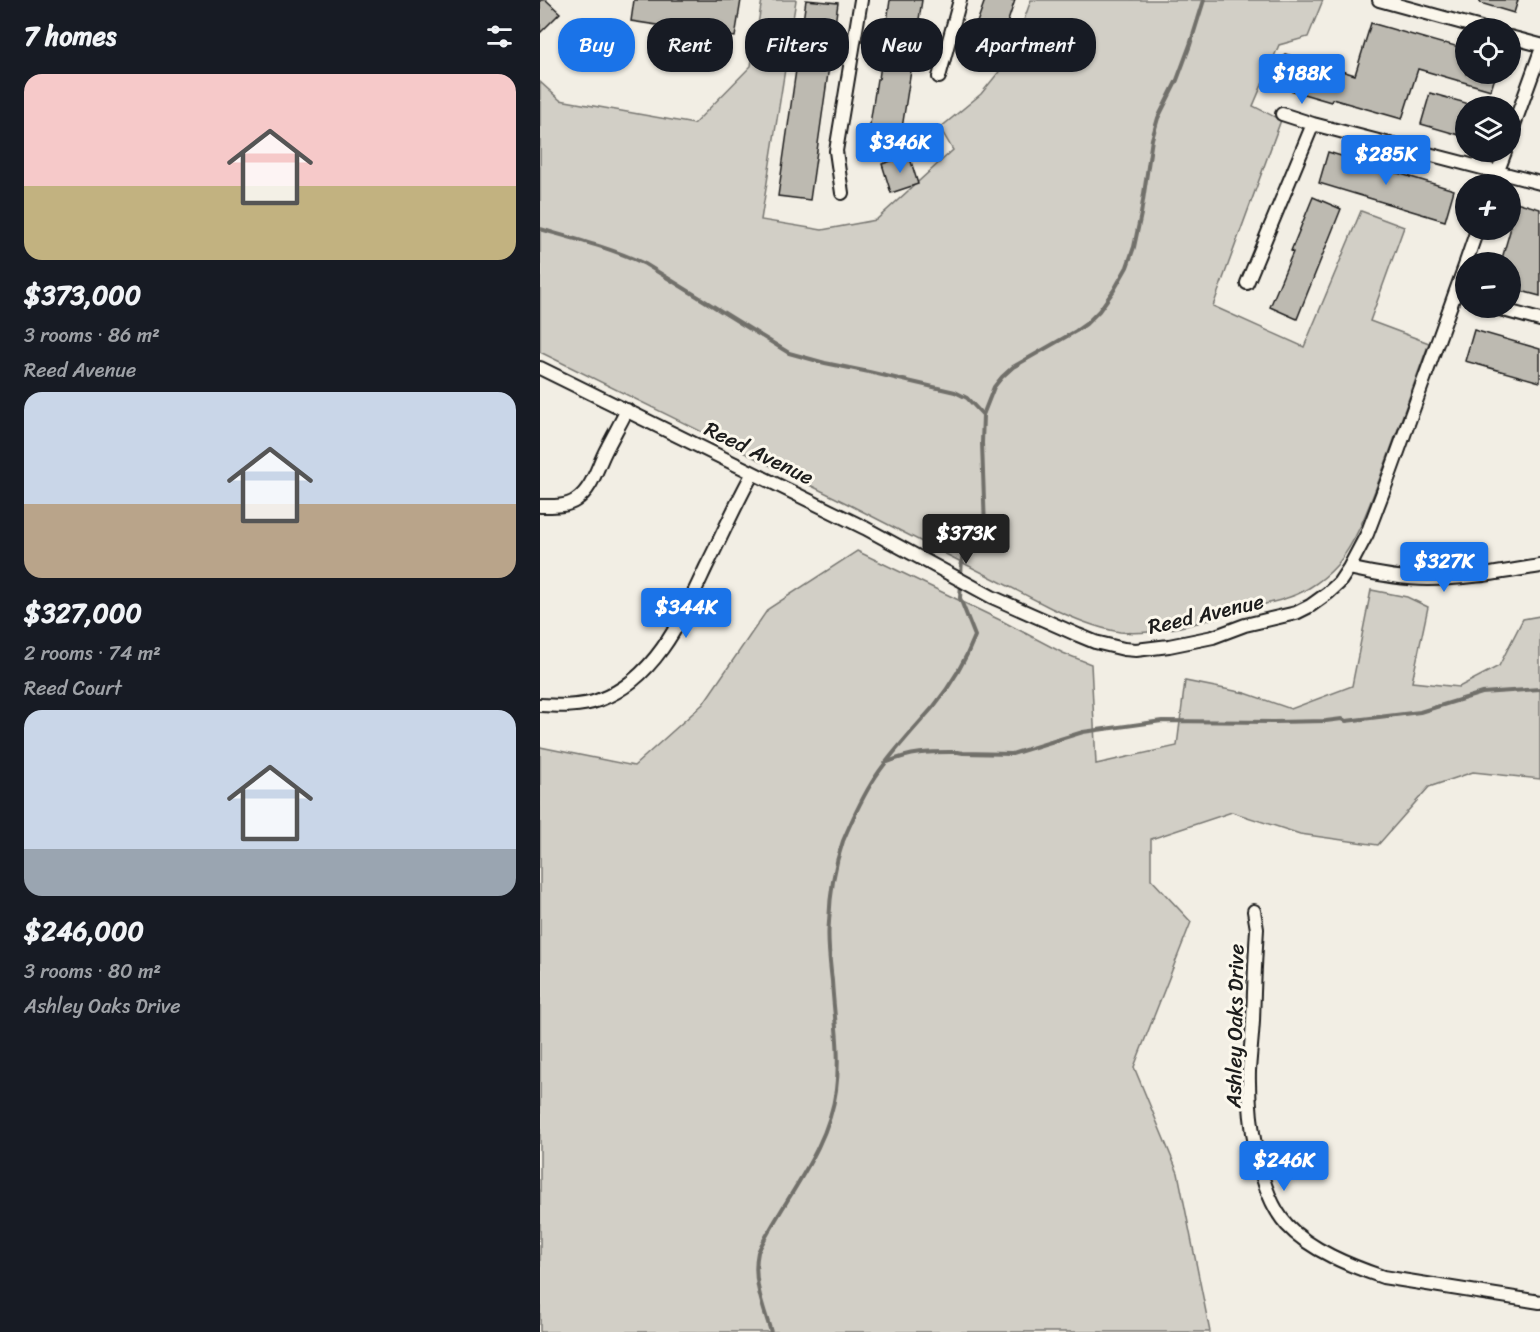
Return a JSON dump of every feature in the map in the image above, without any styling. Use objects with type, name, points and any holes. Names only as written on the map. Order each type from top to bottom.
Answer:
[{"type":"street","points":[[842,193],[836,152],[861,0]]},
{"type":"street","points":[[939,77],[960,0]]},
{"type":"street","points":[[1379,0],[1455,21]]},
{"type":"street","points":[[1521,40],[1540,45]]},
{"type":"street","points":[[1521,106],[1540,53]]},
{"type":"street","points":[[1282,114],[1540,183]]},
{"type":"street","points":[[1247,283],[1313,124]]},
{"type":"street","points":[[1497,174],[1501,162]]},
{"type":"street","name":"Reed Avenue","points":[[540,368],[865,528],[992,597],[1078,635],[1110,646],[1136,650],[1195,642],[1245,625],[1296,613],[1310,606],[1338,583],[1350,568],[1367,534],[1455,310]]},
{"type":"street","points":[[1521,315],[1540,320]]},
{"type":"street","points":[[540,506],[565,505],[584,493],[627,410]]},
{"type":"street","points":[[540,705],[584,704],[598,701],[634,680],[647,667],[662,650],[683,614],[753,472]]},
{"type":"street","points":[[1350,568],[1371,573],[1427,579],[1484,576],[1540,566]]},
{"type":"street","name":"Ashley Oaks Drive","points":[[1254,911],[1257,929],[1249,1072],[1251,1106],[1259,1166],[1265,1187],[1279,1214],[1288,1226],[1311,1244],[1330,1256],[1361,1270],[1383,1276],[1540,1302]]},
{"type":"shaded area","points":[[762,0],[796,0],[793,18],[759,18]]},
{"type":"shaded area","points":[[1031,0],[1323,0],[1308,37],[1279,45],[1253,106],[1281,120],[1213,306],[1304,347],[1361,211],[1404,227],[1370,321],[1429,343],[1366,513],[1344,555],[1324,578],[1290,597],[1174,628],[1132,633],[1102,628],[1051,608],[846,503],[540,352],[540,82],[560,100],[694,124],[745,72],[785,72],[761,220],[822,230],[876,220],[953,150],[940,128],[981,94],[999,72],[1096,72],[1096,18],[1025,18]]},
{"type":"shaded area","points":[[857,551],[1063,653],[1091,664],[1096,764],[1177,746],[1185,681],[1245,693],[1291,709],[1352,686],[1371,590],[1407,597],[1428,607],[1412,682],[1459,687],[1499,666],[1523,619],[1540,616],[1540,779],[1473,772],[1429,787],[1378,845],[1300,834],[1232,812],[1151,839],[1151,879],[1191,922],[1134,1067],[1178,1173],[1210,1332],[540,1332],[540,747],[634,766],[703,704],[768,609]]},
{"type":"building","points":[[540,0],[546,0],[560,13],[540,33]]},
{"type":"building","points":[[634,0],[741,0],[735,37],[733,37],[733,18],[647,18],[647,23],[635,22],[635,18],[631,18]]},
{"type":"building","points":[[806,0],[838,3],[836,18],[803,18]]},
{"type":"building","points":[[890,0],[922,0],[919,18],[887,18]]},
{"type":"building","points":[[985,0],[1015,0],[1009,18],[979,18]]},
{"type":"building","points":[[1480,0],[1518,0],[1514,13],[1480,3]]},
{"type":"building","points":[[1371,23],[1455,46],[1455,80],[1418,69],[1402,119],[1276,86],[1285,54],[1355,75]]},
{"type":"building","points":[[796,72],[828,72],[810,200],[778,196]]},
{"type":"building","points":[[880,72],[911,72],[900,141],[868,137],[877,79],[879,79]]},
{"type":"building","points":[[1470,84],[1493,84],[1491,90]]},
{"type":"building","points":[[1430,93],[1455,100],[1455,134],[1421,124]]},
{"type":"building","points":[[1328,152],[1454,190],[1445,221],[1319,183]]},
{"type":"building","points":[[909,155],[918,184],[891,193],[882,164]]},
{"type":"building","points":[[1313,197],[1341,209],[1297,319],[1270,307]]},
{"type":"building","points":[[1521,203],[1540,209],[1540,296],[1521,291],[1521,252],[1504,252],[1507,240],[1521,240]]},
{"type":"building","points":[[1474,330],[1540,349],[1540,382],[1465,361]]},
{"type":"waterway","points":[[961,576],[962,558],[985,529],[983,415],[994,387],[1013,367],[1086,324],[1099,311],[1127,267],[1141,214],[1152,139],[1158,118],[1177,80],[1204,0]]},
{"type":"waterway","points":[[540,229],[606,249],[645,264],[789,353],[955,392],[967,398],[983,415]]},
{"type":"waterway","points":[[771,1332],[757,1283],[758,1252],[815,1154],[831,1112],[836,1090],[837,1049],[828,937],[831,891],[837,861],[846,833],[871,783],[946,690],[971,646],[975,636],[960,598],[961,584]]},
{"type":"waterway","points":[[888,762],[914,754],[931,752],[1012,754],[1083,732],[1162,721],[1274,722],[1342,719],[1346,721],[1420,712],[1482,693],[1540,689]]}]
